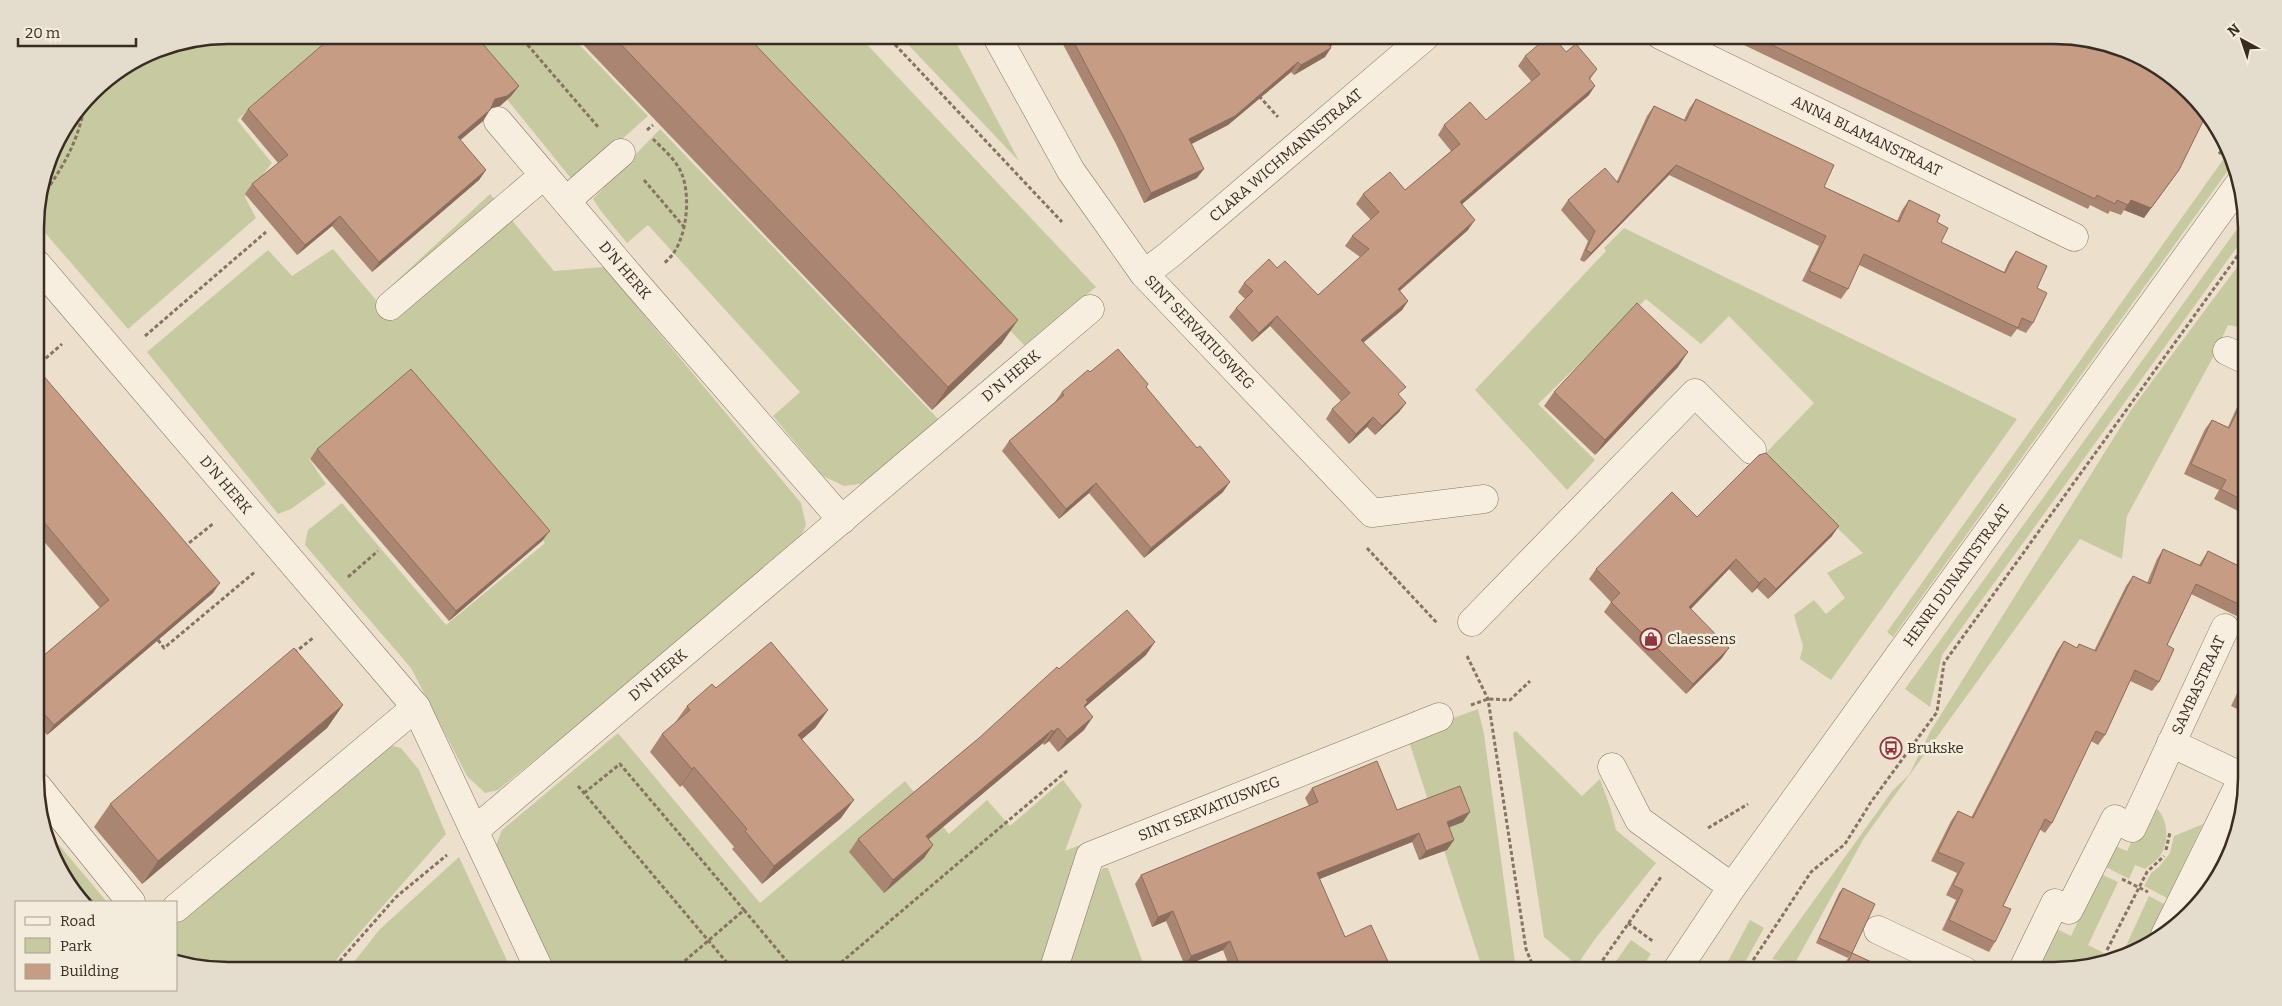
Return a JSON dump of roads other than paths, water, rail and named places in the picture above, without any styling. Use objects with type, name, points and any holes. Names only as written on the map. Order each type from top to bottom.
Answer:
[{"type":"street","name":"SINT SERVATIUSWEG","points":[[1001,44],[1071,171],[1144,274],[1372,512],[1484,500]]},
{"type":"street","name":"CLARA WICHMANNSTRAAT","points":[[1144,274],[1169,255],[1416,44]]},
{"type":"street","name":"ANNA BLAMANSTRAAT","points":[[1678,44],[2074,237]]},
{"type":"street","name":"D'N HERK","points":[[498,121],[842,520]]},
{"type":"street","points":[[566,201],[621,153]]},
{"type":"street","points":[[390,306],[544,176]]},
{"type":"street","name":"HENRI DUNANTSTRAAT","points":[[1682,962],[1732,887],[2235,190]]},
{"type":"street","name":"D'N HERK","points":[[44,272],[416,707],[536,962]]},
{"type":"street","name":"D'N HERK","points":[[474,831],[1090,309]]},
{"type":"street","points":[[1472,622],[1695,393],[1752,450]]},
{"type":"street","name":"SAMBASTRAAT","points":[[2026,962],[2055,904],[2069,910],[2115,819],[2132,828],[2225,628]]},
{"type":"street","points":[[178,906],[416,707]]},
{"type":"street","name":"SINT SERVATIUSWEG","points":[[1056,962],[1090,856],[1439,717]]},
{"type":"street","name":"SAMBASTRAAT","points":[[2171,743],[2238,775]]},
{"type":"street","points":[[1612,767],[1639,820],[1732,887]]},
{"type":"street","name":"SAMBASTRAAT","points":[[2172,919],[2238,792]]},
{"type":"street","points":[[44,795],[130,901]]},
{"type":"street","points":[[1878,930],[1946,962]]},
{"type":"place","name":"Claessens","points":[[1651,639]]},
{"type":"place","name":"Brukske","points":[[1891,748]]}]
